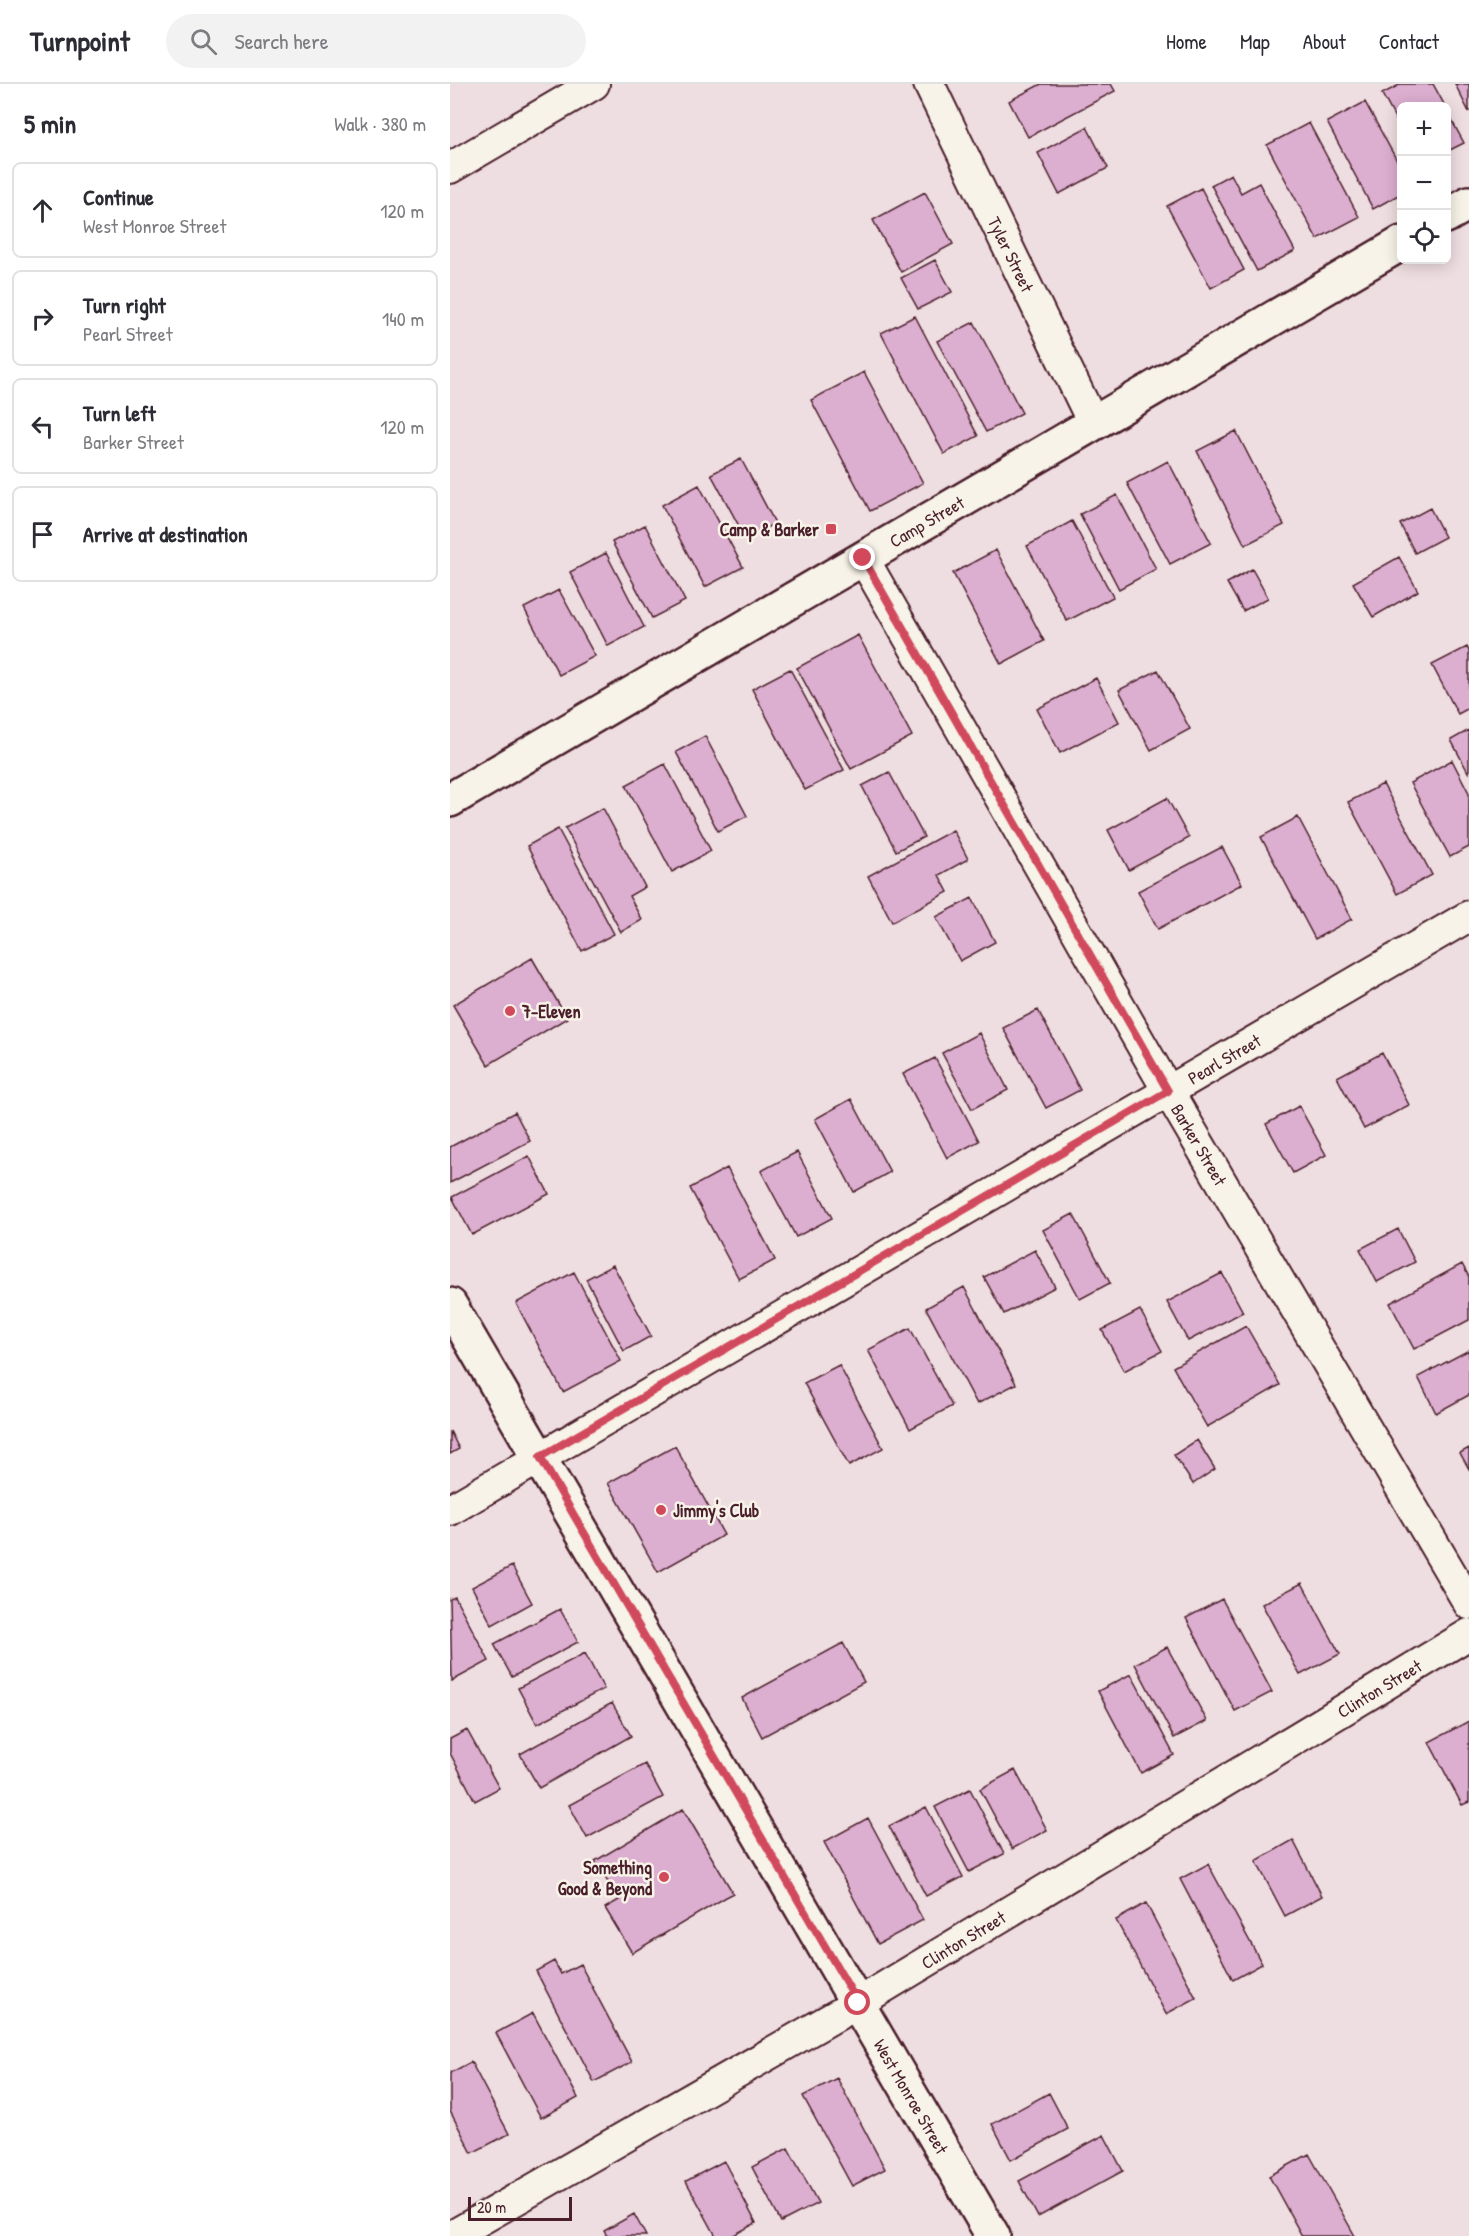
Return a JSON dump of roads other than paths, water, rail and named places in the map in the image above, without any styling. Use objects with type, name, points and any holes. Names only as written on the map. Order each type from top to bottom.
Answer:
[{"type":"street","points":[[450,168],[594,84]]},
{"type":"street","name":"Tyler Street","points":[[929,84],[1093,423]]},
{"type":"street","points":[[1451,213],[1469,203]]},
{"type":"street","name":"Camp Street","points":[[450,800],[1397,245]]},
{"type":"street","name":"Barker Street","points":[[863,558],[1168,1091],[1469,1604]]},
{"type":"street","name":"Pearl Street","points":[[450,1510],[1469,916]]},
{"type":"street","name":"West Monroe Street","points":[[450,1305],[993,2236]]},
{"type":"street","name":"Clinton Street","points":[[452,2236],[858,2003],[1469,1634]]},
{"type":"place","name":"Camp & Barker","points":[[831,529]]},
{"type":"place","name":"7-Eleven","points":[[510,1011]]},
{"type":"place","name":"Jimmy's Club","points":[[661,1510]]},
{"type":"place","name":"Something Good & Beyond","points":[[664,1877]]}]
